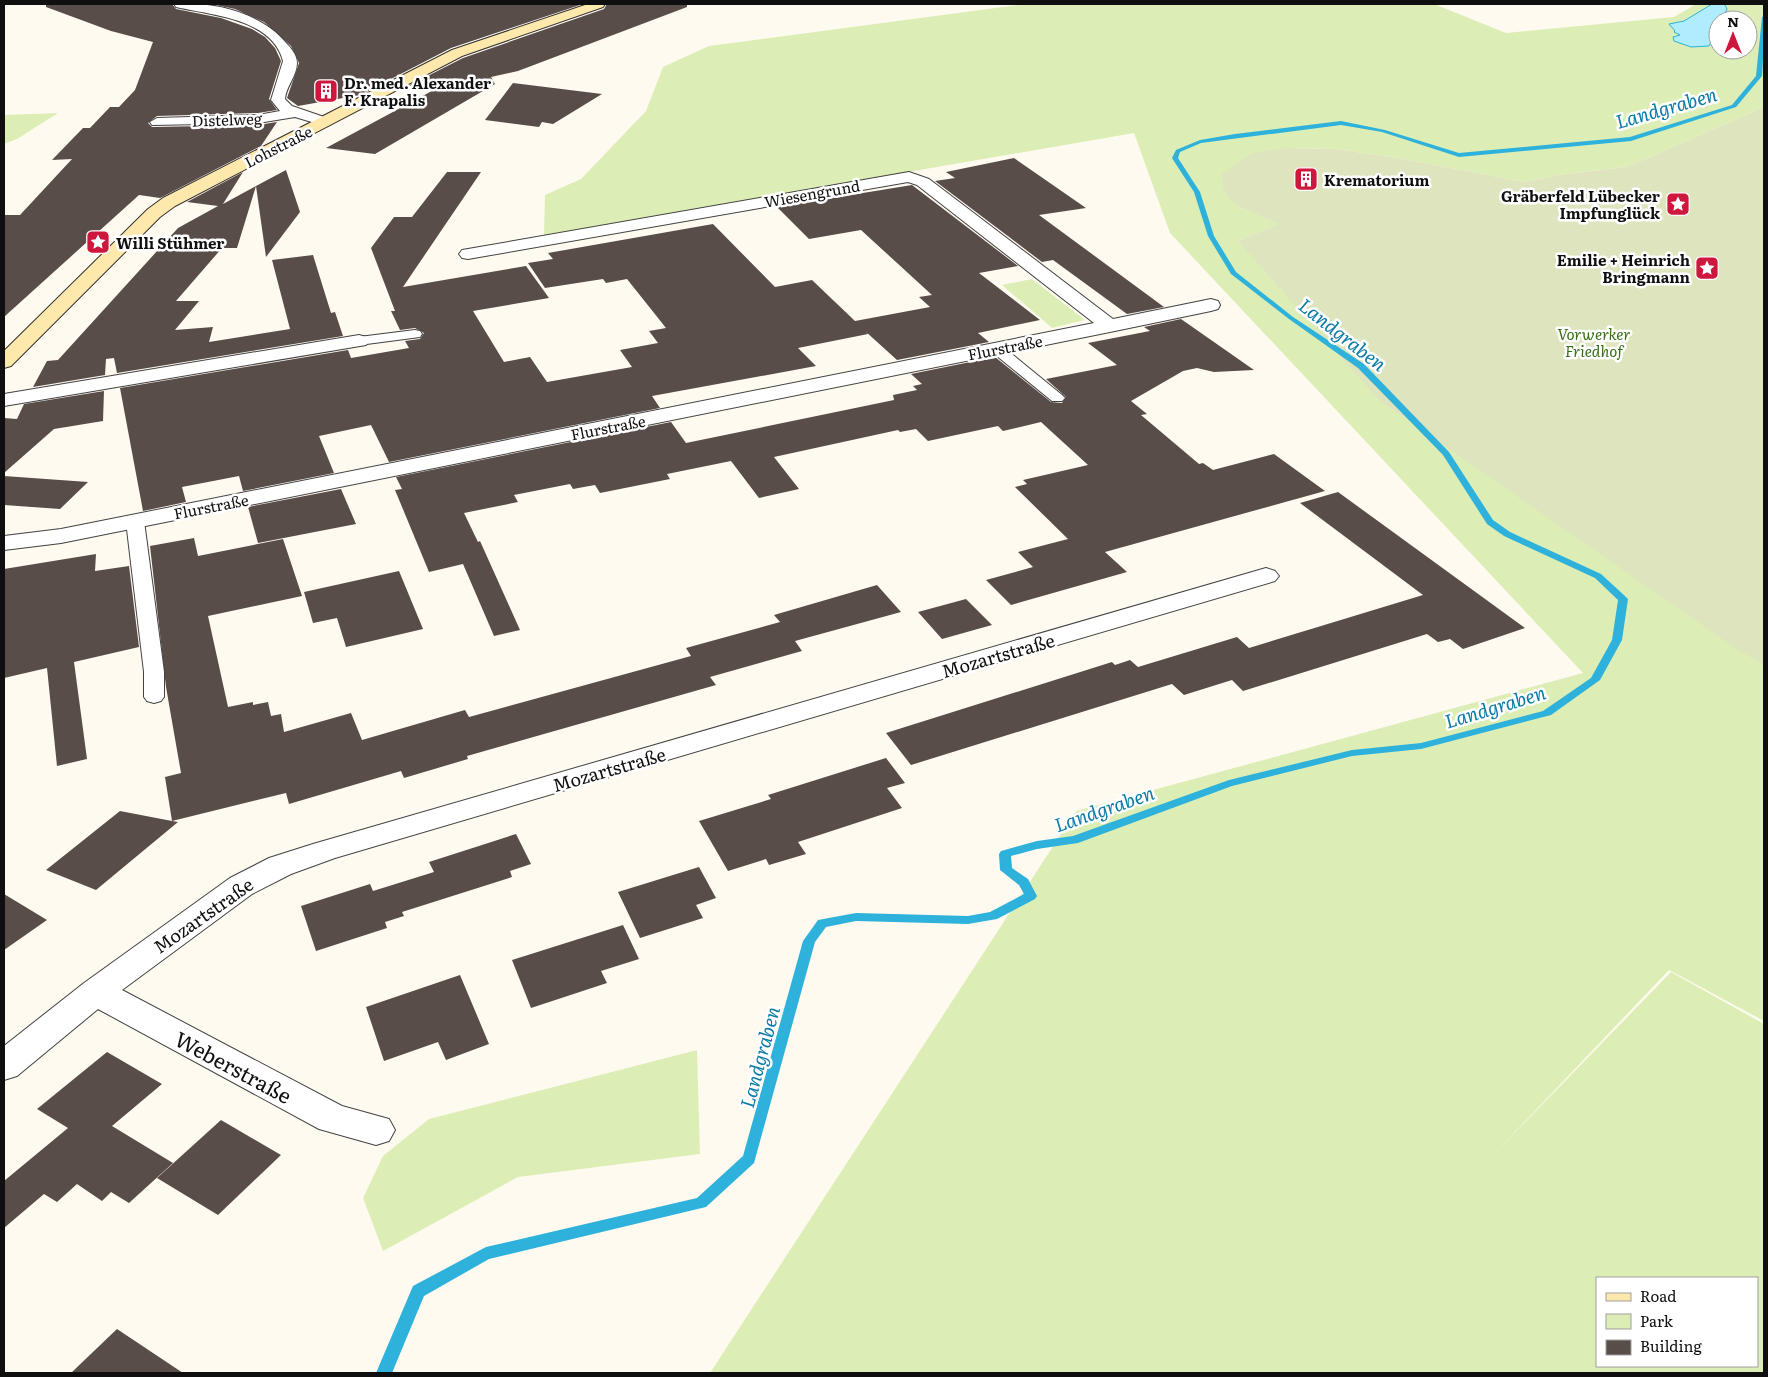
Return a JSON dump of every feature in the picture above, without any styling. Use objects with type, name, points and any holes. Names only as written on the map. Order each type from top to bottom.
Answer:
[{"type":"main road","name":"Lohstraße","points":[[4,362],[154,214],[169,202],[457,53],[599,4]]},
{"type":"street","points":[[180,4],[242,18],[265,27],[279,41],[290,63],[278,91],[278,100],[287,109],[325,122]]},
{"type":"street","name":"Distelweg","points":[[166,109],[154,126],[258,119],[297,112]]},
{"type":"street","name":"Wiesengrund","points":[[468,254],[909,177],[923,182],[1110,326]]},
{"type":"street","name":"Flurstraße","points":[[4,542],[60,536],[1212,305]]},
{"type":"street","points":[[4,400],[359,341]]},
{"type":"street","name":"Mozartstraße","points":[[4,1066],[96,992],[241,886],[289,863],[324,851],[602,772],[1266,576]]},
{"type":"street","name":"Weberstraße","points":[[96,992],[332,1118],[376,1130]]},
{"type":"lane","points":[[359,341],[415,334]]},
{"type":"lane","points":[[997,349],[1057,398]]},
{"type":"lane","points":[[135,521],[154,672],[154,697]]},
{"type":"green space","points":[[1026,4],[1434,4],[1506,33],[1674,17],[1696,4],[1764,4],[1764,107],[1627,167],[1558,175],[1525,182],[1403,159],[1336,149],[1288,148],[1237,206],[1280,224],[1238,241],[1764,664],[1764,1021],[1669,970],[1494,1154],[1671,972],[1764,1024],[1764,1373],[710,1373],[1076,811],[1583,673],[1170,233],[1134,133],[544,235],[545,195],[581,179],[646,111],[663,67],[709,46]]},
{"type":"green space","name":"Vorwerker Friedhof","points":[[1764,107],[1764,665],[1738,650],[1380,401],[1238,241],[1279,224],[1237,206],[1223,190],[1222,174],[1252,153],[1288,148],[1336,149],[1403,159],[1525,182],[1558,175],[1627,167]]},
{"type":"green space","points":[[58,113],[17,139],[4,144],[4,115]]},
{"type":"green space","points":[[1032,279],[1085,320],[1052,328],[1002,285]]},
{"type":"green space","points":[[697,1050],[700,1154],[518,1177],[383,1251],[363,1198],[383,1156],[429,1119]]},
{"type":"water","points":[[1712,4],[1726,4],[1727,10],[1708,10],[1708,46],[1691,47],[1674,41],[1673,37],[1680,35],[1674,32],[1669,24],[1684,21]]},
{"type":"building","points":[[46,4],[172,4],[176,9],[221,18],[252,29],[265,37],[275,48],[281,61],[269,99],[277,110],[258,113],[157,116],[148,123],[152,127],[258,125],[277,122],[261,146],[160,198],[139,195],[4,317],[4,215],[20,215],[72,159],[52,160],[83,128],[90,128],[110,107],[119,107],[135,90],[153,42],[111,31],[46,7]]},
{"type":"building","points":[[211,4],[583,4],[451,48],[360,95],[298,106],[287,98],[299,63],[291,46],[264,22],[235,9]]},
{"type":"building","points":[[607,4],[687,4],[687,7],[518,71],[491,77],[495,84],[375,154],[326,148],[456,78],[408,86],[463,58],[604,9]]},
{"type":"building","points":[[513,83],[602,94],[553,124],[542,122],[539,127],[485,120]]},
{"type":"building","points":[[1014,158],[1086,208],[1039,215],[1164,307],[1127,314],[1053,260],[1042,262],[935,181],[955,178],[946,172]]},
{"type":"building","points":[[286,170],[300,212],[266,257],[256,186]]},
{"type":"building","points":[[243,172],[223,204],[256,186],[237,248],[222,248],[176,301],[199,301],[175,330],[213,327],[209,342],[290,329],[272,260],[313,255],[331,313],[335,312],[343,336],[117,373],[114,358],[106,359],[105,375],[33,387],[47,361],[58,360],[178,228],[218,206],[187,202]]},
{"type":"building","points":[[447,172],[481,172],[403,287],[526,266],[549,298],[473,311],[504,362],[530,357],[547,382],[632,367],[620,350],[658,343],[649,331],[666,328],[627,279],[606,283],[603,279],[545,288],[528,263],[553,259],[548,253],[713,224],[775,287],[812,280],[855,321],[930,307],[919,297],[932,295],[861,230],[809,239],[777,207],[912,185],[1018,266],[979,273],[1040,320],[978,333],[989,342],[897,360],[865,331],[868,334],[798,348],[816,366],[652,396],[660,408],[389,462],[371,425],[319,436],[334,473],[243,491],[239,476],[182,487],[186,502],[143,511],[120,388],[348,350],[351,358],[409,348],[405,341],[420,339],[424,333],[415,328],[400,330],[391,311],[395,311],[371,248],[394,217],[412,217]]},
{"type":"building","points":[[1181,319],[1254,370],[1214,372],[1197,368],[1183,371],[1131,401],[1147,414],[1141,415],[1199,464],[1203,463],[1213,470],[1274,454],[1325,491],[1105,552],[1127,572],[1011,605],[986,580],[1033,567],[1018,552],[1068,539],[1015,487],[1027,484],[1023,480],[1088,465],[1041,422],[1003,431],[998,426],[928,441],[916,429],[900,432],[898,430],[774,457],[799,489],[759,498],[731,461],[667,474],[670,479],[600,493],[595,485],[573,489],[570,484],[514,495],[518,502],[464,513],[478,542],[480,541],[520,630],[494,636],[463,564],[429,572],[395,490],[402,489],[396,477],[671,422],[686,443],[894,400],[893,395],[917,390],[913,386],[922,384],[911,374],[995,357],[1051,402],[1062,403],[1066,397],[1046,379],[1117,365],[1088,343],[1150,331],[1144,327]]},
{"type":"building","points":[[104,391],[103,421],[54,429],[4,473],[4,418],[17,419],[24,404]]},
{"type":"building","points":[[4,476],[88,482],[60,509],[4,505]]},
{"type":"building","points":[[341,489],[356,524],[258,543],[248,507]]},
{"type":"building","points":[[1338,492],[1525,628],[1463,649],[1450,639],[1438,642],[1427,634],[1243,691],[1232,680],[1184,695],[1172,684],[911,765],[886,733],[1112,662],[1115,665],[1130,660],[1138,667],[1237,637],[1249,648],[1423,595],[1300,503]]},
{"type":"building","points":[[194,538],[198,556],[283,539],[302,596],[208,616],[228,707],[253,702],[253,705],[268,702],[271,716],[281,714],[284,732],[351,713],[362,740],[465,710],[469,717],[691,656],[686,648],[780,622],[774,615],[877,585],[901,612],[795,641],[802,651],[710,677],[716,685],[467,756],[468,759],[404,778],[401,771],[289,804],[286,793],[172,821],[165,777],[181,773],[166,687],[150,546]]},
{"type":"building","points":[[96,554],[95,571],[129,566],[139,647],[74,662],[87,759],[57,766],[47,668],[4,678],[4,569]]},
{"type":"building","points":[[399,571],[423,629],[346,647],[337,618],[313,623],[304,592]]},
{"type":"building","points":[[966,599],[992,625],[942,639],[918,612]]},
{"type":"building","points":[[886,758],[905,783],[887,788],[902,808],[798,842],[806,854],[769,865],[766,859],[728,871],[699,821],[771,799],[768,795]]},
{"type":"building","points":[[120,811],[178,822],[96,890],[46,870]]},
{"type":"building","points":[[516,834],[531,864],[510,871],[512,877],[402,912],[404,916],[385,922],[387,928],[316,951],[301,906],[370,884],[373,891],[434,872],[429,862]]},
{"type":"building","points":[[699,867],[716,898],[696,905],[703,918],[640,938],[618,892]]},
{"type":"building","points":[[4,894],[47,920],[4,950]]},
{"type":"building","points":[[623,925],[639,959],[601,971],[607,983],[531,1008],[512,960]]},
{"type":"building","points":[[460,975],[489,1044],[446,1060],[438,1042],[384,1061],[366,1007]]},
{"type":"building","points":[[107,1052],[162,1084],[112,1126],[173,1163],[129,1203],[111,1192],[102,1201],[77,1184],[57,1202],[44,1194],[4,1228],[4,1181],[68,1128],[37,1109]]},
{"type":"building","points":[[221,1120],[281,1155],[218,1215],[157,1178]]},
{"type":"building","points":[[117,1329],[183,1373],[71,1373]]},
{"type":"waterway","name":"Landgraben","points":[[384,1373],[418,1291],[486,1253],[701,1203],[749,1159],[809,941],[822,923],[856,917],[968,920],[993,916],[1031,896],[1024,882],[1006,870],[1005,854],[1037,845],[1074,840],[1229,783],[1352,753],[1421,746],[1547,713],[1595,680],[1617,640],[1623,599],[1598,576],[1507,534],[1490,522],[1446,454],[1361,366],[1291,318],[1233,273],[1211,236],[1197,192],[1175,158],[1178,151],[1200,142],[1341,123],[1383,131],[1459,155],[1631,139],[1734,106],[1759,76],[1764,17]]},
{"type":"place","name":"Dr. med. Alexander F. Krapalis","points":[[326,91]]},
{"type":"place","name":"Krematorium","points":[[1306,179]]},
{"type":"place","name":"Gräberfeld Lübecker Impfunglück","points":[[1678,204]]},
{"type":"place","name":"Willi Stühmer","points":[[98,242]]},
{"type":"place","name":"Emilie + Heinrich Bringmann","points":[[1707,268]]}]
